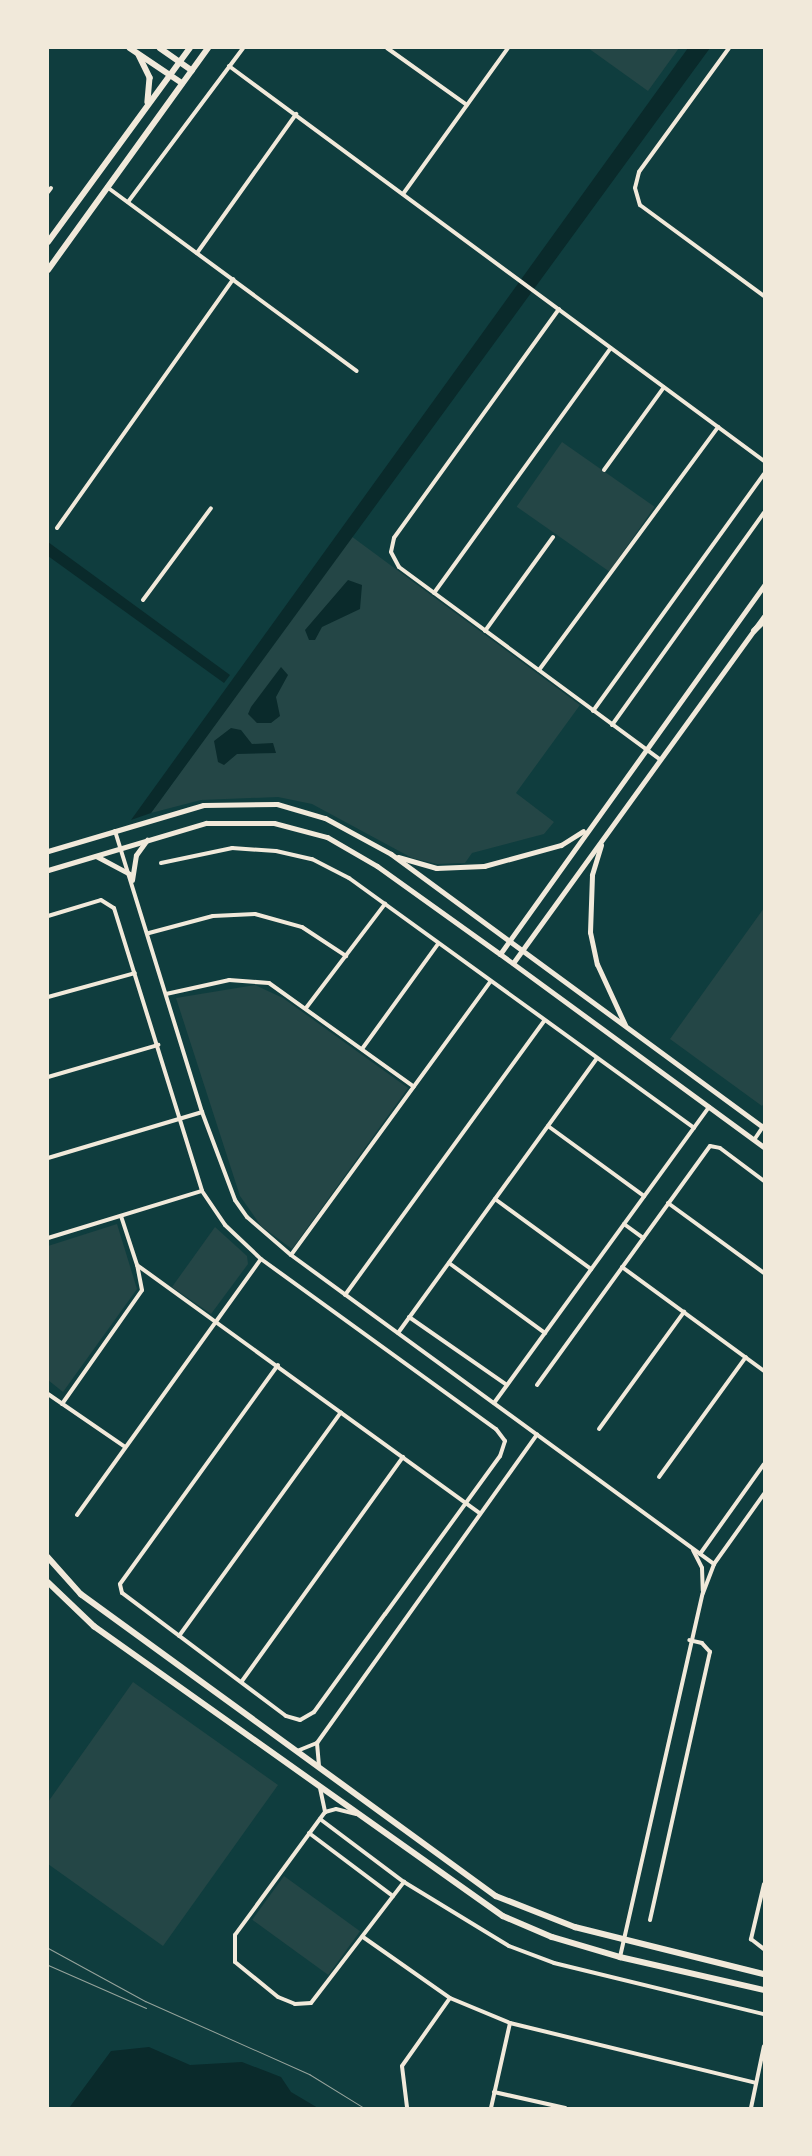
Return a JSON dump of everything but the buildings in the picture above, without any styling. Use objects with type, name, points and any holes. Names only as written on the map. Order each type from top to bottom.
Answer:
[{"type":"main road","points":[[130,48],[182,83]]},
{"type":"main road","points":[[160,48],[192,70]]},
{"type":"main road","points":[[48,242],[190,48]]},
{"type":"main road","points":[[48,270],[208,48]]},
{"type":"main road","points":[[139,54],[151,84],[146,107]]},
{"type":"main road","points":[[500,954],[644,748],[764,585]]},
{"type":"main road","points":[[513,963],[764,616]]},
{"type":"main road","points":[[754,631],[764,620]]},
{"type":"main road","points":[[48,851],[202,806],[276,804],[325,818],[391,854],[508,942],[764,1127]]},
{"type":"main road","points":[[48,870],[121,847],[229,821],[310,831],[354,851],[513,963],[764,1147]]},
{"type":"main road","points":[[391,854],[436,868],[484,866],[561,845],[589,827]]},
{"type":"main road","points":[[603,839],[592,876],[590,932],[601,973],[626,1028]]},
{"type":"main road","points":[[96,856],[131,877],[136,854],[147,840]]},
{"type":"main road","points":[[48,1557],[81,1594],[320,1770],[496,1896],[547,1918],[624,1941],[764,1974]]},
{"type":"main road","points":[[48,1582],[94,1626],[356,1814],[503,1916],[552,1937],[620,1957],[763,1990]]},
{"type":"street","points":[[128,202],[242,48]]},
{"type":"street","points":[[387,48],[467,105]]},
{"type":"street","points":[[403,194],[508,48]]},
{"type":"street","points":[[729,48],[639,172],[635,188],[640,206],[764,296]]},
{"type":"street","points":[[230,66],[764,462]]},
{"type":"street","points":[[196,253],[296,114]]},
{"type":"street","points":[[107,187],[358,370]]},
{"type":"street","points":[[48,192],[51,188]]},
{"type":"street","points":[[57,528],[233,280]]},
{"type":"street","points":[[559,309],[394,538],[394,563],[661,760]]},
{"type":"street","points":[[434,593],[611,348]]},
{"type":"street","points":[[604,470],[664,387]]},
{"type":"street","points":[[538,670],[718,427]]},
{"type":"street","points":[[593,711],[764,474]]},
{"type":"street","points":[[143,600],[210,508]]},
{"type":"street","points":[[612,725],[764,513]]},
{"type":"street","points":[[485,631],[553,537]]},
{"type":"street","points":[[115,830],[202,1112],[235,1200],[259,1230],[345,1295],[714,1564]]},
{"type":"street","points":[[162,863],[232,848],[276,851],[320,863],[385,904],[596,1059],[694,1128]]},
{"type":"street","points":[[48,916],[101,900],[118,914],[202,1191],[224,1225],[261,1259],[502,1434],[504,1449],[314,1712],[293,1719],[122,1593],[120,1584],[278,1366]]},
{"type":"street","points":[[306,1008],[385,904]]},
{"type":"street","points":[[148,933],[213,916],[255,914],[302,927],[346,956]]},
{"type":"street","points":[[362,1049],[438,944]]},
{"type":"street","points":[[48,997],[135,974]]},
{"type":"street","points":[[166,994],[252,979],[287,993],[414,1087]]},
{"type":"street","points":[[291,1255],[490,982]]},
{"type":"street","points":[[345,1295],[544,1021]]},
{"type":"street","points":[[48,1077],[158,1045]]},
{"type":"street","points":[[398,1333],[596,1059]]},
{"type":"street","points":[[494,1403],[709,1107]]},
{"type":"street","points":[[48,1158],[180,1117],[202,1112]]},
{"type":"street","points":[[548,1126],[644,1196]]},
{"type":"street","points":[[754,1140],[764,1127]]},
{"type":"street","points":[[537,1385],[710,1146],[720,1148],[764,1181]]},
{"type":"street","points":[[48,1238],[202,1191]]},
{"type":"street","points":[[495,1199],[591,1270]]},
{"type":"street","points":[[668,1203],[764,1273]]},
{"type":"street","points":[[62,1404],[142,1290],[137,1264],[121,1216]]},
{"type":"street","points":[[624,1224],[643,1238]]},
{"type":"street","points":[[77,1515],[218,1322],[261,1259]]},
{"type":"street","points":[[449,1263],[545,1333]]},
{"type":"street","points":[[137,1264],[480,1513]]},
{"type":"street","points":[[622,1266],[764,1371]]},
{"type":"street","points":[[599,1429],[684,1312]]},
{"type":"street","points":[[410,1317],[507,1385]]},
{"type":"street","points":[[659,1477],[746,1357]]},
{"type":"street","points":[[48,1394],[125,1447]]},
{"type":"street","points":[[179,1636],[341,1412]]},
{"type":"street","points":[[294,1751],[317,1743],[537,1435]]},
{"type":"street","points":[[242,1682],[403,1457]]},
{"type":"street","points":[[700,1554],[764,1464]]},
{"type":"street","points":[[620,1957],[689,1640],[703,1593],[714,1564],[764,1494]]},
{"type":"street","points":[[691,1547],[702,1568],[703,1593]]},
{"type":"street","points":[[650,1920],[710,1652],[702,1643],[689,1640]]},
{"type":"street","points":[[317,1743],[320,1770]]},
{"type":"street","points":[[319,1786],[325,1812]]},
{"type":"street","points":[[356,1814],[336,1809],[325,1812],[235,1935],[235,1962],[278,1997],[302,2005],[319,1997],[404,1882]]},
{"type":"street","points":[[320,1819],[404,1882],[474,1928],[554,1963],[764,2014]]},
{"type":"street","points":[[309,1833],[393,1896]]},
{"type":"street","points":[[764,1884],[750,1940],[764,1949]]},
{"type":"street","points":[[363,1937],[450,1998],[510,2023],[756,2084]]},
{"type":"street","points":[[407,2107],[402,2066],[450,1998]]},
{"type":"street","points":[[491,2108],[510,2023]]},
{"type":"street","points":[[751,2108],[764,2046]]},
{"type":"street","points":[[494,2092],[565,2108]]},
{"type":"shaded area","points":[[588,48],[679,48],[648,91]]},
{"type":"shaded area","points":[[688,48],[710,48],[151,813],[131,820]]},
{"type":"shaded area","points":[[562,442],[655,507],[609,572],[517,507]]},
{"type":"shaded area","points":[[351,536],[580,705],[516,793],[554,822],[544,834],[472,853],[465,863],[437,864],[412,858],[312,804],[278,797],[201,800],[151,813]]},
{"type":"shaded area","points":[[48,542],[230,675],[224,683],[48,556]]},
{"type":"shaded area","points":[[348,580],[362,585],[360,609],[322,627],[315,640],[309,640],[305,630]]},
{"type":"shaded area","points":[[281,667],[288,675],[276,697],[280,716],[271,723],[257,723],[248,714],[251,707]]},
{"type":"shaded area","points":[[231,728],[241,730],[252,744],[273,743],[276,753],[237,754],[224,765],[218,762],[214,741]]},
{"type":"shaded area","points":[[764,908],[764,1103],[762,1106],[670,1039]]},
{"type":"shaded area","points":[[255,985],[283,998],[408,1088],[292,1249],[261,1226],[240,1196],[176,998]]},
{"type":"shaded area","points":[[117,1224],[137,1289],[63,1392],[48,1380],[48,1246]]},
{"type":"shaded area","points":[[215,1227],[247,1256],[248,1264],[211,1314],[172,1287]]},
{"type":"shaded area","points":[[133,1682],[278,1785],[163,1946],[48,1864],[48,1802]]},
{"type":"shaded area","points":[[284,1876],[360,1931],[328,1975],[252,1920]]},
{"type":"shaded area","points":[[149,2047],[190,2065],[242,2062],[281,2077],[291,2092],[318,2108],[69,2108],[111,2051]]},
{"type":"tram line","points":[[48,1948],[145,2001],[309,2074],[364,2108]]},
{"type":"tram line","points":[[48,1965],[146,2008]]}]
